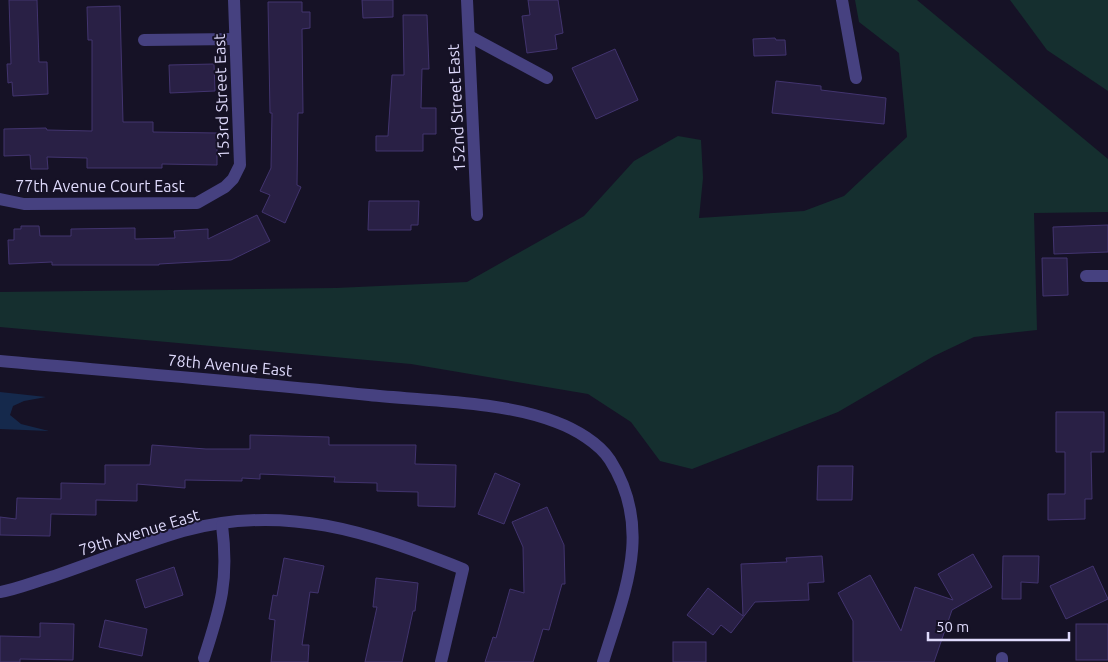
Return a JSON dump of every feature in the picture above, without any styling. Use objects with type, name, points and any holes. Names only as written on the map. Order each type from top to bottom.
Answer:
[{"type":"street","name":"153rd Street East","points":[[225,187],[233,180],[240,165],[234,0]]},
{"type":"street","name":"152nd Street East","points":[[467,0],[477,215]]},
{"type":"street","points":[[842,0],[856,78]]},
{"type":"street","points":[[469,36],[547,78]]},
{"type":"street","points":[[144,40],[235,39]]},
{"type":"street","name":"77th Avenue Court East","points":[[0,199],[24,204],[196,203],[225,187]]},
{"type":"street","points":[[1086,276],[1108,276]]},
{"type":"street","name":"78th Avenue East","points":[[0,361],[456,404],[524,413],[556,422],[582,435],[610,459],[625,490],[632,518],[634,537],[629,576],[602,662]]},
{"type":"street","name":"79th Avenue East","points":[[0,592],[184,531],[222,525],[286,520],[336,526],[398,544],[463,570],[441,662]]},
{"type":"street","points":[[204,658],[218,616],[224,584],[226,558],[222,525]]},
{"type":"green space","points":[[855,0],[917,0],[1108,159],[1108,212],[1034,213],[1037,330],[974,337],[934,356],[838,412],[692,469],[660,461],[631,422],[588,394],[411,364],[0,327],[0,292],[336,288],[467,282],[584,216],[634,161],[678,136],[701,140],[703,178],[699,218],[804,211],[844,196],[907,137],[899,53],[859,22]]},
{"type":"green space","points":[[1010,0],[1108,0],[1108,91],[1047,50]]},
{"type":"water","points":[[0,392],[46,397],[24,401],[13,406],[10,415],[21,424],[49,431],[0,429]]},
{"type":"building","points":[[9,0],[37,0],[39,62],[47,62],[48,94],[13,96],[12,82],[8,83],[7,64],[11,64]]},
{"type":"building","points":[[362,0],[393,0],[393,17],[363,18]]},
{"type":"building","points":[[528,0],[558,0],[563,33],[555,35],[557,49],[527,53],[522,16],[530,15]]},
{"type":"building","points":[[268,2],[302,2],[302,12],[310,12],[310,28],[302,29],[303,113],[298,113],[297,185],[301,187],[285,223],[262,212],[270,195],[260,191],[271,168],[272,113],[270,113]]},
{"type":"building","points":[[120,6],[123,122],[153,122],[153,132],[217,133],[217,165],[162,164],[162,168],[87,168],[87,158],[47,157],[48,169],[31,169],[30,155],[4,156],[4,129],[46,128],[47,130],[92,131],[92,40],[88,40],[87,7]]},
{"type":"building","points":[[403,15],[427,15],[429,69],[422,69],[421,108],[436,108],[436,134],[423,134],[423,151],[376,151],[376,136],[388,136],[392,75],[404,75]]},
{"type":"building","points":[[775,38],[776,40],[785,40],[786,55],[754,56],[753,39]]},
{"type":"building","points":[[615,49],[638,100],[596,119],[572,68]]},
{"type":"building","points":[[214,64],[215,91],[170,93],[169,65]]},
{"type":"building","points":[[776,81],[821,86],[821,90],[886,98],[884,124],[772,113]]},
{"type":"building","points":[[369,201],[419,201],[418,225],[411,225],[411,230],[368,230]]},
{"type":"building","points":[[257,215],[270,241],[231,260],[159,265],[52,265],[52,262],[9,264],[8,240],[14,240],[14,229],[21,229],[21,226],[39,226],[40,236],[71,236],[71,229],[135,228],[135,239],[175,238],[174,231],[208,229],[208,239]]},
{"type":"building","points":[[1108,225],[1108,252],[1054,254],[1053,227]]},
{"type":"building","points":[[1042,258],[1067,258],[1068,295],[1043,296]]},
{"type":"building","points":[[1056,412],[1104,412],[1104,452],[1091,452],[1092,499],[1085,499],[1085,519],[1048,520],[1048,494],[1065,494],[1065,452],[1056,452]]},
{"type":"building","points":[[250,435],[329,437],[329,445],[416,445],[415,464],[456,465],[455,507],[418,506],[418,492],[377,491],[377,483],[334,482],[335,477],[260,474],[260,479],[242,478],[242,481],[185,480],[185,488],[137,484],[137,501],[96,500],[96,515],[51,514],[50,536],[0,535],[0,517],[16,519],[17,498],[61,499],[61,483],[105,484],[105,465],[150,465],[152,445],[206,449],[250,449]]},
{"type":"building","points":[[818,466],[853,466],[852,500],[817,500]]},
{"type":"building","points":[[495,473],[520,484],[504,524],[478,514]]},
{"type":"building","points":[[547,507],[564,545],[565,584],[562,584],[549,630],[543,629],[533,662],[485,662],[493,637],[496,638],[510,589],[524,593],[523,547],[512,522]]},
{"type":"building","points":[[973,554],[992,587],[952,610],[934,662],[853,662],[853,621],[838,593],[870,575],[901,631],[915,587],[953,600],[938,574]]},
{"type":"building","points":[[822,556],[824,582],[808,583],[809,600],[755,602],[731,633],[721,625],[713,635],[687,615],[708,588],[743,616],[741,564],[787,562],[786,558]]},
{"type":"building","points":[[1003,556],[1039,556],[1038,583],[1021,582],[1021,599],[1002,599]]},
{"type":"building","points":[[284,558],[324,566],[318,593],[310,592],[302,645],[309,645],[308,662],[271,662],[275,620],[269,619],[273,595],[277,596]]},
{"type":"building","points":[[1093,566],[1108,599],[1066,619],[1050,586]]},
{"type":"building","points":[[174,567],[183,595],[145,608],[136,580]]},
{"type":"building","points":[[376,578],[418,583],[415,611],[413,611],[402,662],[365,662],[377,607],[373,607]]},
{"type":"building","points":[[105,620],[147,629],[142,656],[99,647]]},
{"type":"building","points":[[40,623],[74,624],[73,660],[20,659],[20,662],[0,662],[0,636],[40,637]]},
{"type":"building","points":[[1076,624],[1108,624],[1108,660],[1076,660]]},
{"type":"building","points":[[673,642],[706,642],[706,662],[673,662]]}]
